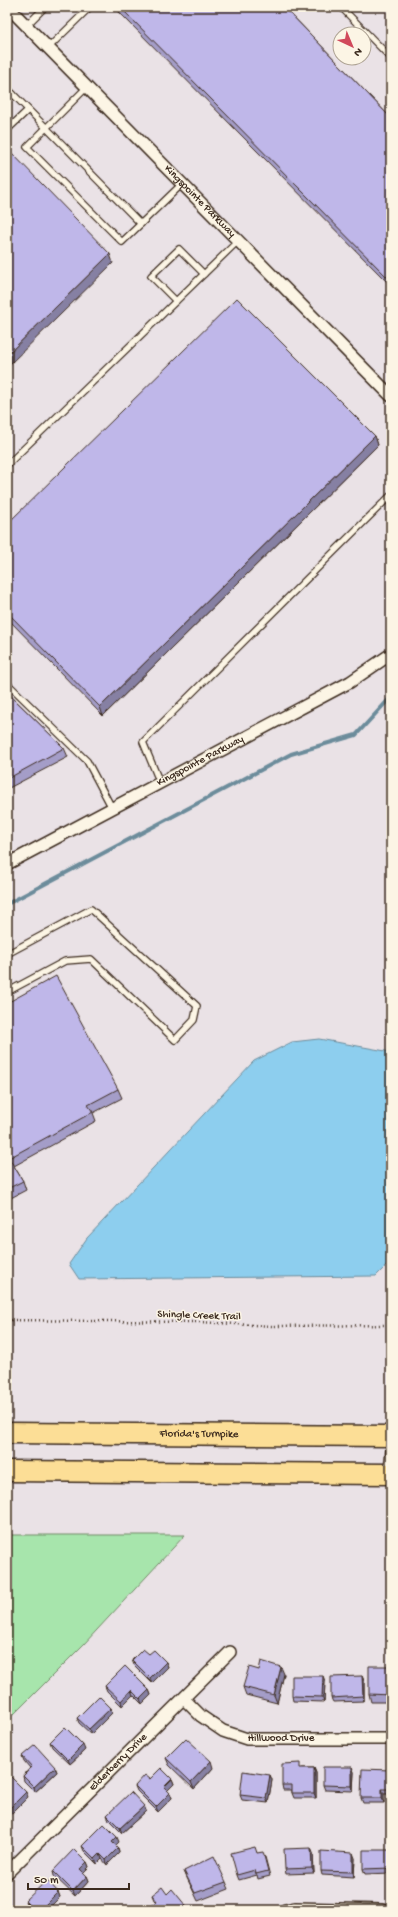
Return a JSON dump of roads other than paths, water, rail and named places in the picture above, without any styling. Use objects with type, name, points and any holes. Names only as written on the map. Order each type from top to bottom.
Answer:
[{"type":"highway","name":"Florida's Turnpike","points":[[7,1433],[391,1436]]},
{"type":"highway","points":[[7,1471],[389,1474]]},
{"type":"street","name":"Kingspointe Parkway","points":[[8,7],[391,396]]},
{"type":"street","name":"Kingspointe Parkway","points":[[7,864],[350,682],[391,654]]},
{"type":"street","name":"Elderberry Drive","points":[[7,1874],[230,1652]]},
{"type":"street","name":"Hillwood Drive","points":[[184,1699],[201,1716],[223,1731],[247,1739],[391,1739]]},
{"type":"street","points":[[285,1910],[295,1908],[382,1910]]},
{"type":"lane","points":[[26,26],[45,7]]},
{"type":"lane","points":[[48,48],[90,7]]},
{"type":"lane","points":[[341,7],[391,58]]},
{"type":"lane","points":[[87,87],[27,147],[122,242],[182,184]]},
{"type":"lane","points":[[7,88],[141,224]]},
{"type":"lane","points":[[7,100],[13,94]]},
{"type":"lane","points":[[7,130],[28,110]]},
{"type":"lane","points":[[7,465],[238,241]]},
{"type":"lane","points":[[176,301],[151,276],[179,249],[204,274]]},
{"type":"lane","points":[[160,783],[143,742],[391,495]]},
{"type":"lane","points":[[7,682],[86,761],[112,808]]},
{"type":"lane","points":[[7,954],[91,909],[197,1006],[194,1020],[175,1040],[91,959],[65,962],[7,992]]},
{"type":"lane","points":[[389,1474],[391,1436]]},
{"type":"water","points":[[319,1039],[391,1052],[391,1261],[376,1276],[79,1279],[69,1264],[87,1238],[254,1061],[292,1042]]},
{"type":"waterway","points":[[7,904],[291,754],[356,735],[391,697]]}]
